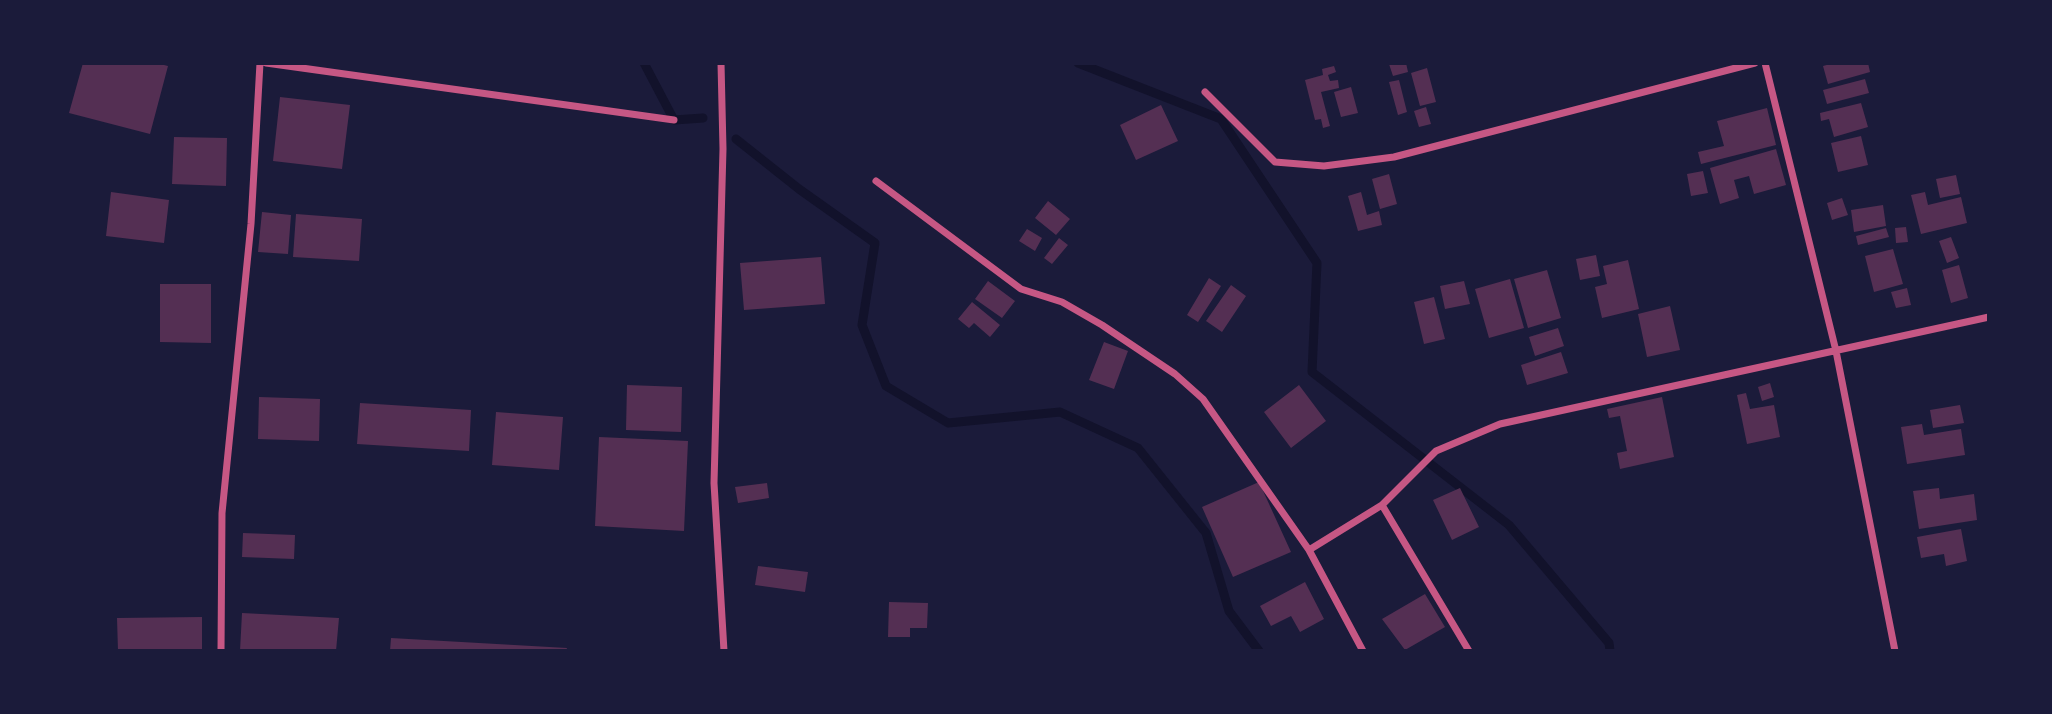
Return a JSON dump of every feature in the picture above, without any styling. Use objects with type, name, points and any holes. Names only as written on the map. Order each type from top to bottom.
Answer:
[{"type":"street","points":[[221,651],[222,513],[251,224],[260,63]]},
{"type":"street","points":[[266,63],[674,120]]},
{"type":"street","points":[[722,63],[723,149],[714,483],[724,651]]},
{"type":"street","points":[[1206,92],[1275,162],[1324,166],[1394,157],[1755,63]]},
{"type":"street","points":[[1765,63],[1836,351],[1895,651]]},
{"type":"street","points":[[876,181],[1021,289],[1062,302],[1175,374],[1203,399],[1310,550],[1363,651]]},
{"type":"street","points":[[1310,550],[1382,505],[1436,451],[1500,424],[1989,317]]},
{"type":"street","points":[[1382,505],[1469,651]]},
{"type":"building","points":[[83,63],[156,63],[168,66],[150,134],[69,113]]},
{"type":"building","points":[[1406,63],[1408,72],[1393,76],[1389,64]]},
{"type":"building","points":[[1834,63],[1868,63],[1870,72],[1828,84],[1823,66]]},
{"type":"building","points":[[1334,66],[1336,72],[1328,75],[1330,81],[1338,80],[1339,88],[1321,92],[1330,126],[1323,128],[1321,119],[1315,120],[1305,80],[1323,75],[1322,69]]},
{"type":"building","points":[[1427,68],[1436,102],[1420,106],[1411,73]]},
{"type":"building","points":[[1865,79],[1869,93],[1827,104],[1823,90]]},
{"type":"building","points":[[1399,80],[1407,112],[1398,115],[1389,82]]},
{"type":"building","points":[[1351,87],[1358,113],[1341,117],[1334,92]]},
{"type":"building","points":[[280,97],[350,105],[342,169],[273,161]]},
{"type":"building","points":[[1861,103],[1868,127],[1834,137],[1829,119],[1821,121],[1820,113]]},
{"type":"building","points":[[1161,105],[1178,141],[1136,160],[1120,125]]},
{"type":"building","points":[[1426,107],[1431,124],[1419,127],[1414,111]]},
{"type":"building","points":[[1767,108],[1776,145],[1701,164],[1698,152],[1724,146],[1717,121]]},
{"type":"building","points":[[1861,136],[1868,165],[1838,172],[1831,143]]},
{"type":"building","points":[[174,137],[227,138],[226,186],[172,184]]},
{"type":"building","points":[[1776,149],[1786,185],[1754,194],[1749,176],[1734,180],[1739,198],[1720,204],[1710,168]]},
{"type":"building","points":[[1703,171],[1708,193],[1691,196],[1687,174]]},
{"type":"building","points":[[1389,174],[1397,204],[1380,209],[1372,179]]},
{"type":"building","points":[[1956,175],[1960,194],[1940,198],[1936,179]]},
{"type":"building","points":[[111,192],[169,200],[164,243],[106,236]]},
{"type":"building","points":[[1361,192],[1367,215],[1379,211],[1382,225],[1358,231],[1348,196]]},
{"type":"building","points":[[1925,192],[1928,205],[1961,197],[1967,223],[1921,234],[1911,195]]},
{"type":"building","points":[[1842,198],[1848,215],[1832,220],[1827,203]]},
{"type":"building","points":[[1048,201],[1070,219],[1056,235],[1035,218]]},
{"type":"building","points":[[1883,205],[1886,226],[1854,232],[1851,210]]},
{"type":"building","points":[[262,212],[291,215],[288,254],[258,252]]},
{"type":"building","points":[[296,214],[362,219],[359,261],[293,257]]},
{"type":"building","points":[[1906,227],[1908,242],[1896,243],[1895,228]]},
{"type":"building","points":[[1886,228],[1889,237],[1858,245],[1856,236]]},
{"type":"building","points":[[1027,229],[1042,238],[1035,251],[1019,241]]},
{"type":"building","points":[[1951,237],[1959,258],[1947,263],[1939,241]]},
{"type":"building","points":[[1059,238],[1068,245],[1052,264],[1044,258]]},
{"type":"building","points":[[1893,249],[1903,284],[1874,292],[1865,256]]},
{"type":"building","points":[[1596,255],[1600,276],[1580,280],[1576,259]]},
{"type":"building","points":[[821,257],[825,304],[744,310],[740,263]]},
{"type":"building","points":[[1628,260],[1639,309],[1602,318],[1595,287],[1607,284],[1603,266]]},
{"type":"building","points":[[1959,265],[1968,298],[1951,303],[1942,270]]},
{"type":"building","points":[[1547,270],[1561,318],[1528,328],[1514,279]]},
{"type":"building","points":[[1209,278],[1221,286],[1198,322],[1187,315]]},
{"type":"building","points":[[1510,279],[1524,328],[1489,338],[1475,289]]},
{"type":"building","points":[[988,281],[1015,301],[1002,318],[975,299]]},
{"type":"building","points":[[1464,281],[1470,304],[1445,309],[1440,286]]},
{"type":"building","points":[[160,284],[211,284],[211,343],[160,342]]},
{"type":"building","points":[[1231,285],[1246,296],[1222,332],[1206,321]]},
{"type":"building","points":[[1907,288],[1911,305],[1896,308],[1891,292]]},
{"type":"building","points":[[1434,297],[1445,339],[1424,344],[1414,302]]},
{"type":"building","points":[[972,302],[1000,325],[990,337],[974,323],[969,328],[958,319]]},
{"type":"building","points":[[1670,306],[1680,350],[1647,357],[1638,314]]},
{"type":"building","points":[[1558,328],[1564,346],[1535,356],[1529,337]]},
{"type":"building","points":[[1104,342],[1128,351],[1114,389],[1089,380]]},
{"type":"building","points":[[1561,352],[1568,373],[1527,385],[1521,365]]},
{"type":"building","points":[[1770,383],[1774,397],[1762,401],[1758,387]]},
{"type":"building","points":[[627,385],[682,387],[681,432],[626,430]]},
{"type":"building","points":[[1299,385],[1326,421],[1291,448],[1264,412]]},
{"type":"building","points":[[1746,393],[1750,409],[1774,405],[1780,437],[1747,444],[1737,395]]},
{"type":"building","points":[[259,397],[320,399],[319,441],[258,439]]},
{"type":"building","points":[[1662,397],[1674,457],[1620,469],[1617,453],[1627,451],[1620,416],[1609,418],[1607,409]]},
{"type":"building","points":[[360,403],[471,410],[469,451],[357,444]]},
{"type":"building","points":[[1960,405],[1964,423],[1933,428],[1930,410]]},
{"type":"building","points":[[496,412],[563,417],[559,470],[492,465]]},
{"type":"building","points":[[1922,424],[1924,435],[1961,429],[1965,455],[1907,464],[1901,427]]},
{"type":"building","points":[[599,437],[688,441],[684,531],[595,526]]},
{"type":"building","points":[[1259,482],[1291,552],[1233,577],[1202,507]]},
{"type":"building","points":[[767,483],[769,498],[738,503],[735,487]]},
{"type":"building","points":[[1460,488],[1479,527],[1452,540],[1433,500]]},
{"type":"building","points":[[1939,488],[1940,499],[1974,494],[1977,520],[1919,529],[1913,491]]},
{"type":"building","points":[[1961,529],[1967,561],[1946,566],[1944,554],[1921,558],[1917,537]]},
{"type":"building","points":[[243,533],[295,535],[294,559],[242,557]]},
{"type":"building","points":[[758,566],[808,572],[805,592],[755,585]]},
{"type":"building","points":[[1305,582],[1324,619],[1300,632],[1291,616],[1271,626],[1260,606]]},
{"type":"building","points":[[1425,594],[1445,627],[1405,650],[1382,619]]},
{"type":"building","points":[[889,602],[928,603],[927,628],[910,628],[910,637],[888,637]]},
{"type":"building","points":[[242,613],[339,618],[336,651],[240,651]]},
{"type":"building","points":[[202,617],[202,651],[118,651],[117,618]]},
{"type":"building","points":[[391,638],[567,648],[566,651],[390,651]]},
{"type":"waterway","points":[[644,63],[674,120],[703,118]]},
{"type":"waterway","points":[[1078,63],[1221,119],[1317,263],[1312,372],[1509,525],[1609,643],[1610,651]]},
{"type":"waterway","points":[[736,139],[799,189],[875,243],[862,325],[886,386],[948,423],[1060,412],[1138,448],[1206,533],[1229,611],[1259,651]]}]
